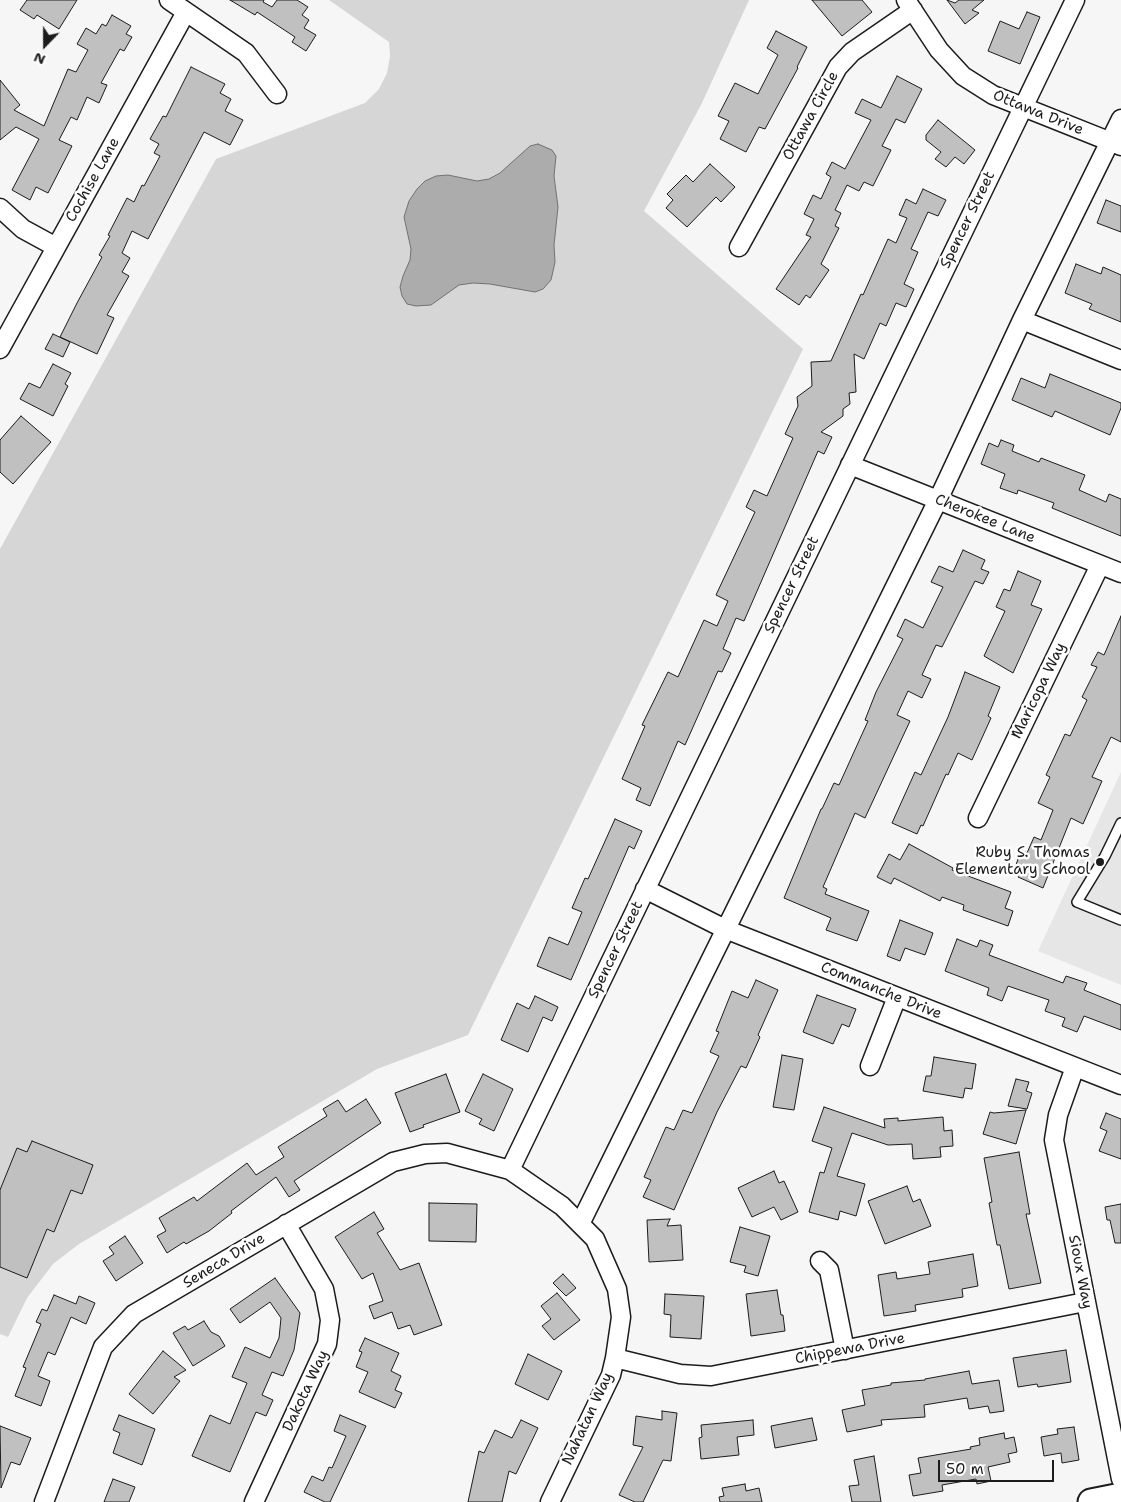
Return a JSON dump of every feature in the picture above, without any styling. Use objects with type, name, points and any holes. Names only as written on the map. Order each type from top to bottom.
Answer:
[{"type":"street","points":[[169,0],[246,53],[277,94]]},
{"type":"street","name":"Spencer Street","points":[[510,1170],[1075,0]]},
{"type":"street","name":"Ottawa Drive","points":[[909,5],[939,50],[964,76],[993,95],[1116,144]]},
{"type":"street","name":"Ottawa Circle","points":[[739,247],[838,67],[852,52],[909,5]]},
{"type":"street","name":"Cochise Lane","points":[[0,349],[186,12]]},
{"type":"street","points":[[580,1224],[938,500],[1022,320],[1116,144],[1121,119]]},
{"type":"street","points":[[0,208],[23,229],[56,247]]},
{"type":"street","points":[[1022,320],[1121,360]]},
{"type":"street","name":"Cherokee Lane","points":[[850,465],[1121,573]]},
{"type":"street","name":"Maricopa Way","points":[[978,818],[1100,565]]},
{"type":"street","name":"Commanche Drive","points":[[645,889],[725,929],[1121,1085]]},
{"type":"street","points":[[870,1066],[897,997]]},
{"type":"street","name":"Sioux Way","points":[[1075,1067],[1058,1115],[1054,1140],[1121,1479]]},
{"type":"street","name":"Seneca Drive","points":[[44,1502],[103,1347],[134,1314],[393,1162],[425,1154],[447,1153],[510,1170]]},
{"type":"street","name":"Nahatan Way","points":[[510,1170],[562,1206],[595,1239],[617,1289],[621,1317],[611,1375],[550,1502]]},
{"type":"street","name":"Dakota Way","points":[[254,1502],[327,1344],[330,1320],[324,1289],[286,1224]]},
{"type":"street","points":[[820,1261],[828,1270],[845,1350]]},
{"type":"street","name":"Chippewa Drive","points":[[615,1358],[680,1374],[711,1376],[1085,1302]]},
{"type":"street","points":[[1091,1502],[1121,1496]]},
{"type":"lane","points":[[1121,823],[1106,856],[1077,902],[1121,920]]},
{"type":"shaded area","points":[[329,0],[749,0],[702,103],[644,211],[803,349],[468,1035],[377,1069],[79,1244],[53,1264],[27,1298],[8,1337],[0,1334],[0,549],[216,159],[365,103],[379,89],[387,73],[390,56],[389,42]]},
{"type":"shaded area","points":[[538,144],[552,150],[556,156],[554,176],[558,207],[554,245],[555,262],[551,280],[543,289],[535,292],[490,284],[473,283],[459,285],[431,305],[416,306],[407,304],[402,296],[400,287],[410,260],[411,249],[404,217],[409,201],[417,189],[425,181],[436,176],[448,175],[477,181],[489,179],[500,173],[530,146]]},
{"type":"shaded area","name":"Ruby S. Thomas Elementary School","points":[[1121,772],[1121,985],[1038,951]]},
{"type":"building","points":[[27,0],[77,0],[59,29],[37,15],[34,19],[20,10]]},
{"type":"building","points":[[230,0],[264,0],[263,2],[272,7],[277,0],[297,0],[308,7],[302,15],[309,20],[304,28],[316,35],[306,51],[292,42],[295,37],[257,12],[255,15]]},
{"type":"building","points":[[812,0],[862,0],[872,12],[842,36]]},
{"type":"building","points":[[947,0],[955,3],[959,0],[984,0],[972,10],[979,13],[965,24]]},
{"type":"building","points":[[1027,12],[1040,17],[1020,64],[988,51],[1000,21],[1019,29]]},
{"type":"building","points":[[112,15],[131,26],[126,34],[132,37],[124,51],[120,49],[101,83],[107,85],[99,103],[87,97],[77,120],[71,117],[59,140],[72,146],[48,193],[36,187],[30,200],[12,190],[39,139],[16,127],[0,140],[0,80],[20,105],[14,110],[44,126],[68,69],[76,72],[88,50],[77,44],[86,28],[96,34],[102,24],[106,26]]},
{"type":"building","points":[[776,31],[807,47],[798,68],[765,129],[759,127],[746,152],[720,139],[729,121],[718,116],[735,83],[758,94],[778,55],[767,48]]},
{"type":"building","points":[[191,67],[225,84],[220,93],[231,99],[225,111],[243,120],[230,145],[204,132],[148,239],[132,231],[122,253],[130,258],[122,272],[129,276],[107,315],[114,318],[97,354],[60,337],[102,257],[99,255],[127,198],[134,202],[160,156],[154,153],[159,144],[150,139],[163,116],[166,117]]},
{"type":"building","points":[[897,76],[922,89],[905,123],[896,119],[882,146],[891,150],[873,186],[864,182],[859,191],[847,185],[835,210],[841,213],[835,226],[839,228],[821,264],[829,270],[810,298],[806,295],[799,305],[776,289],[811,237],[806,235],[814,219],[804,214],[813,195],[821,199],[831,177],[826,174],[832,162],[845,169],[871,120],[855,113],[862,99],[881,108]]},
{"type":"building","points":[[938,120],[975,150],[964,164],[955,157],[946,167],[935,159],[941,152],[926,140],[926,135]]},
{"type":"building","points":[[710,164],[735,187],[721,202],[716,197],[687,227],[666,208],[673,200],[667,194],[686,175],[693,182]]},
{"type":"building","points":[[923,189],[946,200],[938,216],[928,212],[911,249],[918,252],[904,284],[914,289],[906,307],[896,303],[886,326],[880,323],[864,359],[854,354],[856,392],[849,393],[850,404],[843,409],[843,416],[821,432],[832,437],[824,454],[818,451],[744,621],[736,618],[723,649],[731,653],[722,672],[718,671],[685,745],[678,741],[650,806],[636,800],[641,788],[622,779],[645,726],[642,725],[668,672],[678,677],[704,620],[717,626],[728,601],[716,595],[755,512],[746,507],[754,490],[767,496],[793,438],[785,434],[798,406],[797,397],[812,386],[811,362],[831,361],[888,239],[896,243],[907,218],[899,215],[906,199],[916,204]]},
{"type":"building","points":[[1106,200],[1121,206],[1121,232],[1097,223]]},
{"type":"building","points":[[1076,264],[1101,274],[1103,267],[1121,275],[1121,322],[1089,309],[1092,304],[1065,293]]},
{"type":"building","points":[[53,334],[70,342],[63,357],[45,349]]},
{"type":"building","points":[[53,364],[71,373],[65,384],[68,386],[53,416],[20,399],[29,383],[40,388]]},
{"type":"building","points":[[1050,374],[1121,403],[1121,408],[1110,435],[1055,411],[1052,417],[1012,400],[1021,378],[1045,388]]},
{"type":"building","points":[[21,416],[51,442],[13,484],[0,472],[0,440]]},
{"type":"building","points":[[1001,440],[1014,445],[1012,451],[1039,462],[1041,458],[1085,475],[1079,490],[1106,502],[1109,494],[1121,499],[1121,536],[1052,508],[1054,503],[1018,490],[1017,494],[1000,488],[1005,474],[981,464],[989,443],[998,447]]},
{"type":"building","points":[[963,550],[985,560],[981,569],[989,572],[983,584],[975,581],[942,647],[936,645],[922,675],[931,679],[922,698],[908,691],[897,715],[910,721],[865,818],[855,813],[823,887],[827,889],[825,894],[869,911],[857,941],[826,930],[831,918],[784,898],[821,809],[834,783],[839,785],[868,721],[865,720],[876,692],[903,639],[897,636],[905,619],[923,628],[943,587],[931,582],[939,566],[953,572]]},
{"type":"building","points":[[1018,571],[1041,581],[1031,605],[1042,609],[1013,673],[984,656],[1005,611],[996,607],[1004,589],[1010,591]]},
{"type":"building","points":[[1121,616],[1121,742],[1111,737],[1092,777],[1102,781],[1083,824],[1071,818],[1043,888],[1018,877],[1022,867],[1016,865],[1021,850],[1027,853],[1034,837],[1041,840],[1053,810],[1038,803],[1050,777],[1046,775],[1065,734],[1070,736],[1087,700],[1082,697],[1097,667],[1091,665],[1098,652],[1104,655]]},
{"type":"building","points":[[965,672],[1000,687],[988,716],[991,718],[972,760],[958,753],[948,775],[946,774],[923,826],[921,825],[917,834],[892,823],[915,772],[921,775],[948,717]]},
{"type":"building","points":[[615,819],[642,831],[634,849],[629,846],[571,980],[537,966],[549,937],[568,945],[582,912],[572,908],[585,878],[588,879]]},
{"type":"building","points":[[909,844],[953,868],[952,870],[1011,892],[1005,908],[1013,911],[1008,926],[963,910],[964,905],[942,897],[940,901],[894,878],[891,884],[877,877],[889,854],[900,860]]},
{"type":"building","points":[[900,920],[933,933],[925,955],[905,948],[900,961],[887,956]]},
{"type":"building","points":[[957,939],[977,947],[980,940],[993,945],[989,955],[1063,983],[1066,976],[1087,983],[1084,990],[1121,1005],[1121,1030],[1084,1016],[1077,1032],[1062,1026],[1065,1018],[1045,1011],[1049,1000],[1008,986],[1002,1001],[987,995],[989,988],[945,971]]},
{"type":"building","points":[[756,980],[778,990],[746,1068],[741,1066],[717,1112],[674,1210],[643,1197],[651,1180],[644,1177],[666,1127],[674,1130],[683,1110],[692,1113],[719,1056],[710,1052],[719,1032],[716,1031],[732,991],[748,998]]},
{"type":"building","points":[[817,995],[856,1009],[849,1027],[842,1024],[833,1044],[803,1032]]},
{"type":"building","points":[[535,996],[558,1007],[552,1021],[543,1017],[528,1052],[501,1040],[517,1003],[529,1009]]},
{"type":"building","points":[[782,1055],[803,1059],[794,1110],[773,1107]]},
{"type":"building","points":[[934,1057],[976,1064],[972,1089],[965,1088],[963,1098],[923,1091],[926,1076],[931,1076]]},
{"type":"building","points":[[446,1074],[460,1112],[423,1125],[424,1127],[410,1132],[395,1093]]},
{"type":"building","points":[[483,1074],[513,1089],[494,1131],[479,1124],[482,1119],[465,1111]]},
{"type":"building","points":[[1016,1079],[1029,1082],[1026,1091],[1032,1093],[1027,1109],[1008,1106]]},
{"type":"building","points":[[366,1099],[381,1123],[294,1181],[300,1190],[289,1197],[276,1177],[231,1211],[232,1213],[209,1231],[186,1244],[184,1242],[167,1253],[157,1236],[166,1231],[159,1218],[194,1197],[197,1201],[247,1163],[256,1175],[284,1157],[278,1147],[327,1116],[323,1109],[338,1100],[346,1112]]},
{"type":"building","points":[[824,1107],[885,1128],[884,1119],[898,1118],[898,1121],[943,1117],[944,1131],[952,1130],[953,1146],[940,1147],[941,1157],[913,1159],[912,1144],[888,1145],[852,1133],[837,1176],[865,1184],[856,1216],[840,1211],[838,1220],[809,1212],[820,1172],[824,1173],[832,1148],[812,1141]]},
{"type":"building","points":[[1026,1110],[1016,1144],[983,1134],[990,1112]]},
{"type":"building","points":[[1106,1113],[1121,1119],[1121,1159],[1099,1151],[1107,1131],[1100,1128]]},
{"type":"building","points":[[32,1141],[93,1165],[82,1194],[71,1190],[54,1232],[47,1229],[27,1278],[0,1267],[0,1190],[17,1148],[27,1152]]},
{"type":"building","points":[[1019,1152],[1030,1214],[1026,1214],[1041,1283],[1009,1289],[1000,1245],[997,1245],[989,1203],[992,1202],[984,1158]]},
{"type":"building","points":[[774,1171],[779,1183],[784,1181],[798,1212],[781,1220],[774,1207],[752,1217],[738,1188]]},
{"type":"building","points":[[907,1186],[913,1202],[920,1199],[931,1226],[885,1244],[868,1201]]},
{"type":"building","points":[[429,1203],[477,1204],[476,1242],[429,1241]]},
{"type":"building","points":[[1121,1204],[1121,1243],[1115,1243],[1110,1220],[1107,1220],[1105,1207]]},
{"type":"building","points":[[374,1212],[384,1229],[377,1233],[400,1270],[419,1263],[442,1325],[414,1335],[410,1325],[398,1329],[392,1312],[374,1319],[369,1306],[383,1301],[373,1273],[362,1279],[335,1237]]},
{"type":"building","points":[[670,1219],[667,1226],[681,1225],[683,1260],[649,1262],[647,1220]]},
{"type":"building","points":[[740,1227],[770,1236],[758,1276],[744,1272],[746,1266],[730,1262]]},
{"type":"building","points":[[125,1236],[143,1263],[116,1281],[103,1261],[114,1254],[109,1247]]},
{"type":"building","points":[[973,1254],[978,1286],[962,1289],[963,1297],[915,1305],[916,1311],[884,1316],[878,1275],[896,1272],[897,1279],[930,1274],[928,1262]]},
{"type":"building","points":[[563,1274],[576,1288],[566,1296],[553,1283]]},
{"type":"building","points":[[275,1278],[300,1313],[294,1350],[283,1376],[272,1372],[262,1395],[273,1400],[266,1416],[256,1412],[230,1472],[192,1456],[210,1415],[230,1424],[247,1383],[232,1377],[245,1347],[270,1358],[279,1338],[281,1318],[270,1302],[240,1323],[230,1309]]},
{"type":"building","points":[[777,1290],[785,1331],[751,1336],[746,1294]]},
{"type":"building","points":[[557,1293],[580,1320],[554,1340],[542,1326],[551,1319],[541,1306]]},
{"type":"building","points":[[665,1294],[704,1296],[701,1339],[670,1337],[671,1315],[664,1314]]},
{"type":"building","points":[[54,1295],[76,1304],[79,1296],[95,1303],[86,1324],[71,1317],[55,1355],[48,1352],[38,1376],[50,1381],[41,1406],[15,1396],[26,1368],[23,1367],[41,1324],[36,1322],[42,1309],[47,1311]]},
{"type":"building","points":[[204,1321],[211,1332],[219,1336],[225,1346],[193,1366],[173,1333],[185,1326],[188,1330]]},
{"type":"building","points":[[365,1338],[399,1353],[391,1371],[401,1376],[395,1390],[402,1393],[395,1408],[359,1392],[368,1372],[356,1367],[362,1352],[359,1351]]},
{"type":"building","points":[[1066,1350],[1071,1382],[1038,1387],[1037,1384],[1018,1387],[1013,1358]]},
{"type":"building","points":[[163,1351],[186,1370],[174,1377],[180,1381],[153,1414],[129,1394]]},
{"type":"building","points":[[528,1354],[562,1371],[548,1400],[515,1384]]},
{"type":"building","points":[[969,1371],[972,1384],[999,1380],[1004,1411],[990,1413],[988,1406],[969,1409],[967,1398],[924,1405],[925,1417],[881,1420],[882,1425],[847,1432],[842,1410],[865,1405],[862,1390],[891,1385],[891,1383],[925,1380]]},
{"type":"building","points":[[662,1411],[677,1413],[671,1461],[663,1460],[643,1502],[635,1502],[619,1495],[643,1447],[633,1445],[636,1416],[662,1420]]},
{"type":"building","points":[[119,1415],[155,1429],[142,1465],[113,1453],[120,1433],[113,1430]]},
{"type":"building","points":[[340,1415],[366,1426],[330,1502],[325,1502],[304,1492],[312,1476],[323,1481],[329,1467],[332,1468],[346,1436],[334,1431]]},
{"type":"building","points":[[812,1418],[817,1440],[775,1448],[771,1426]]},
{"type":"building","points":[[521,1420],[538,1428],[516,1474],[509,1471],[502,1502],[468,1502],[479,1451],[484,1453],[495,1430],[512,1438]]},
{"type":"building","points":[[753,1420],[754,1435],[737,1437],[739,1455],[701,1459],[699,1438],[702,1437],[701,1425]]},
{"type":"building","points":[[0,1426],[31,1438],[20,1465],[11,1462],[1,1488]]},
{"type":"building","points":[[1074,1427],[1079,1460],[1062,1463],[1061,1453],[1044,1456],[1041,1437],[1058,1434],[1057,1429]]},
{"type":"building","points":[[1004,1433],[1005,1439],[1014,1437],[1017,1452],[1008,1454],[1010,1462],[988,1467],[991,1481],[977,1484],[976,1479],[942,1485],[943,1491],[913,1496],[909,1475],[921,1473],[918,1458],[971,1449],[970,1447],[980,1445],[979,1438]]},
{"type":"building","points":[[874,1456],[881,1502],[852,1502],[849,1486],[859,1485],[854,1460]]},
{"type":"building","points":[[113,1479],[135,1487],[129,1502],[104,1502]]},
{"type":"building","points":[[745,1484],[746,1491],[759,1488],[762,1502],[720,1502],[719,1497],[724,1496],[722,1488]]},
{"type":"place","name":"Ruby S. Thomas Elementary School","points":[[1100,862]]}]
